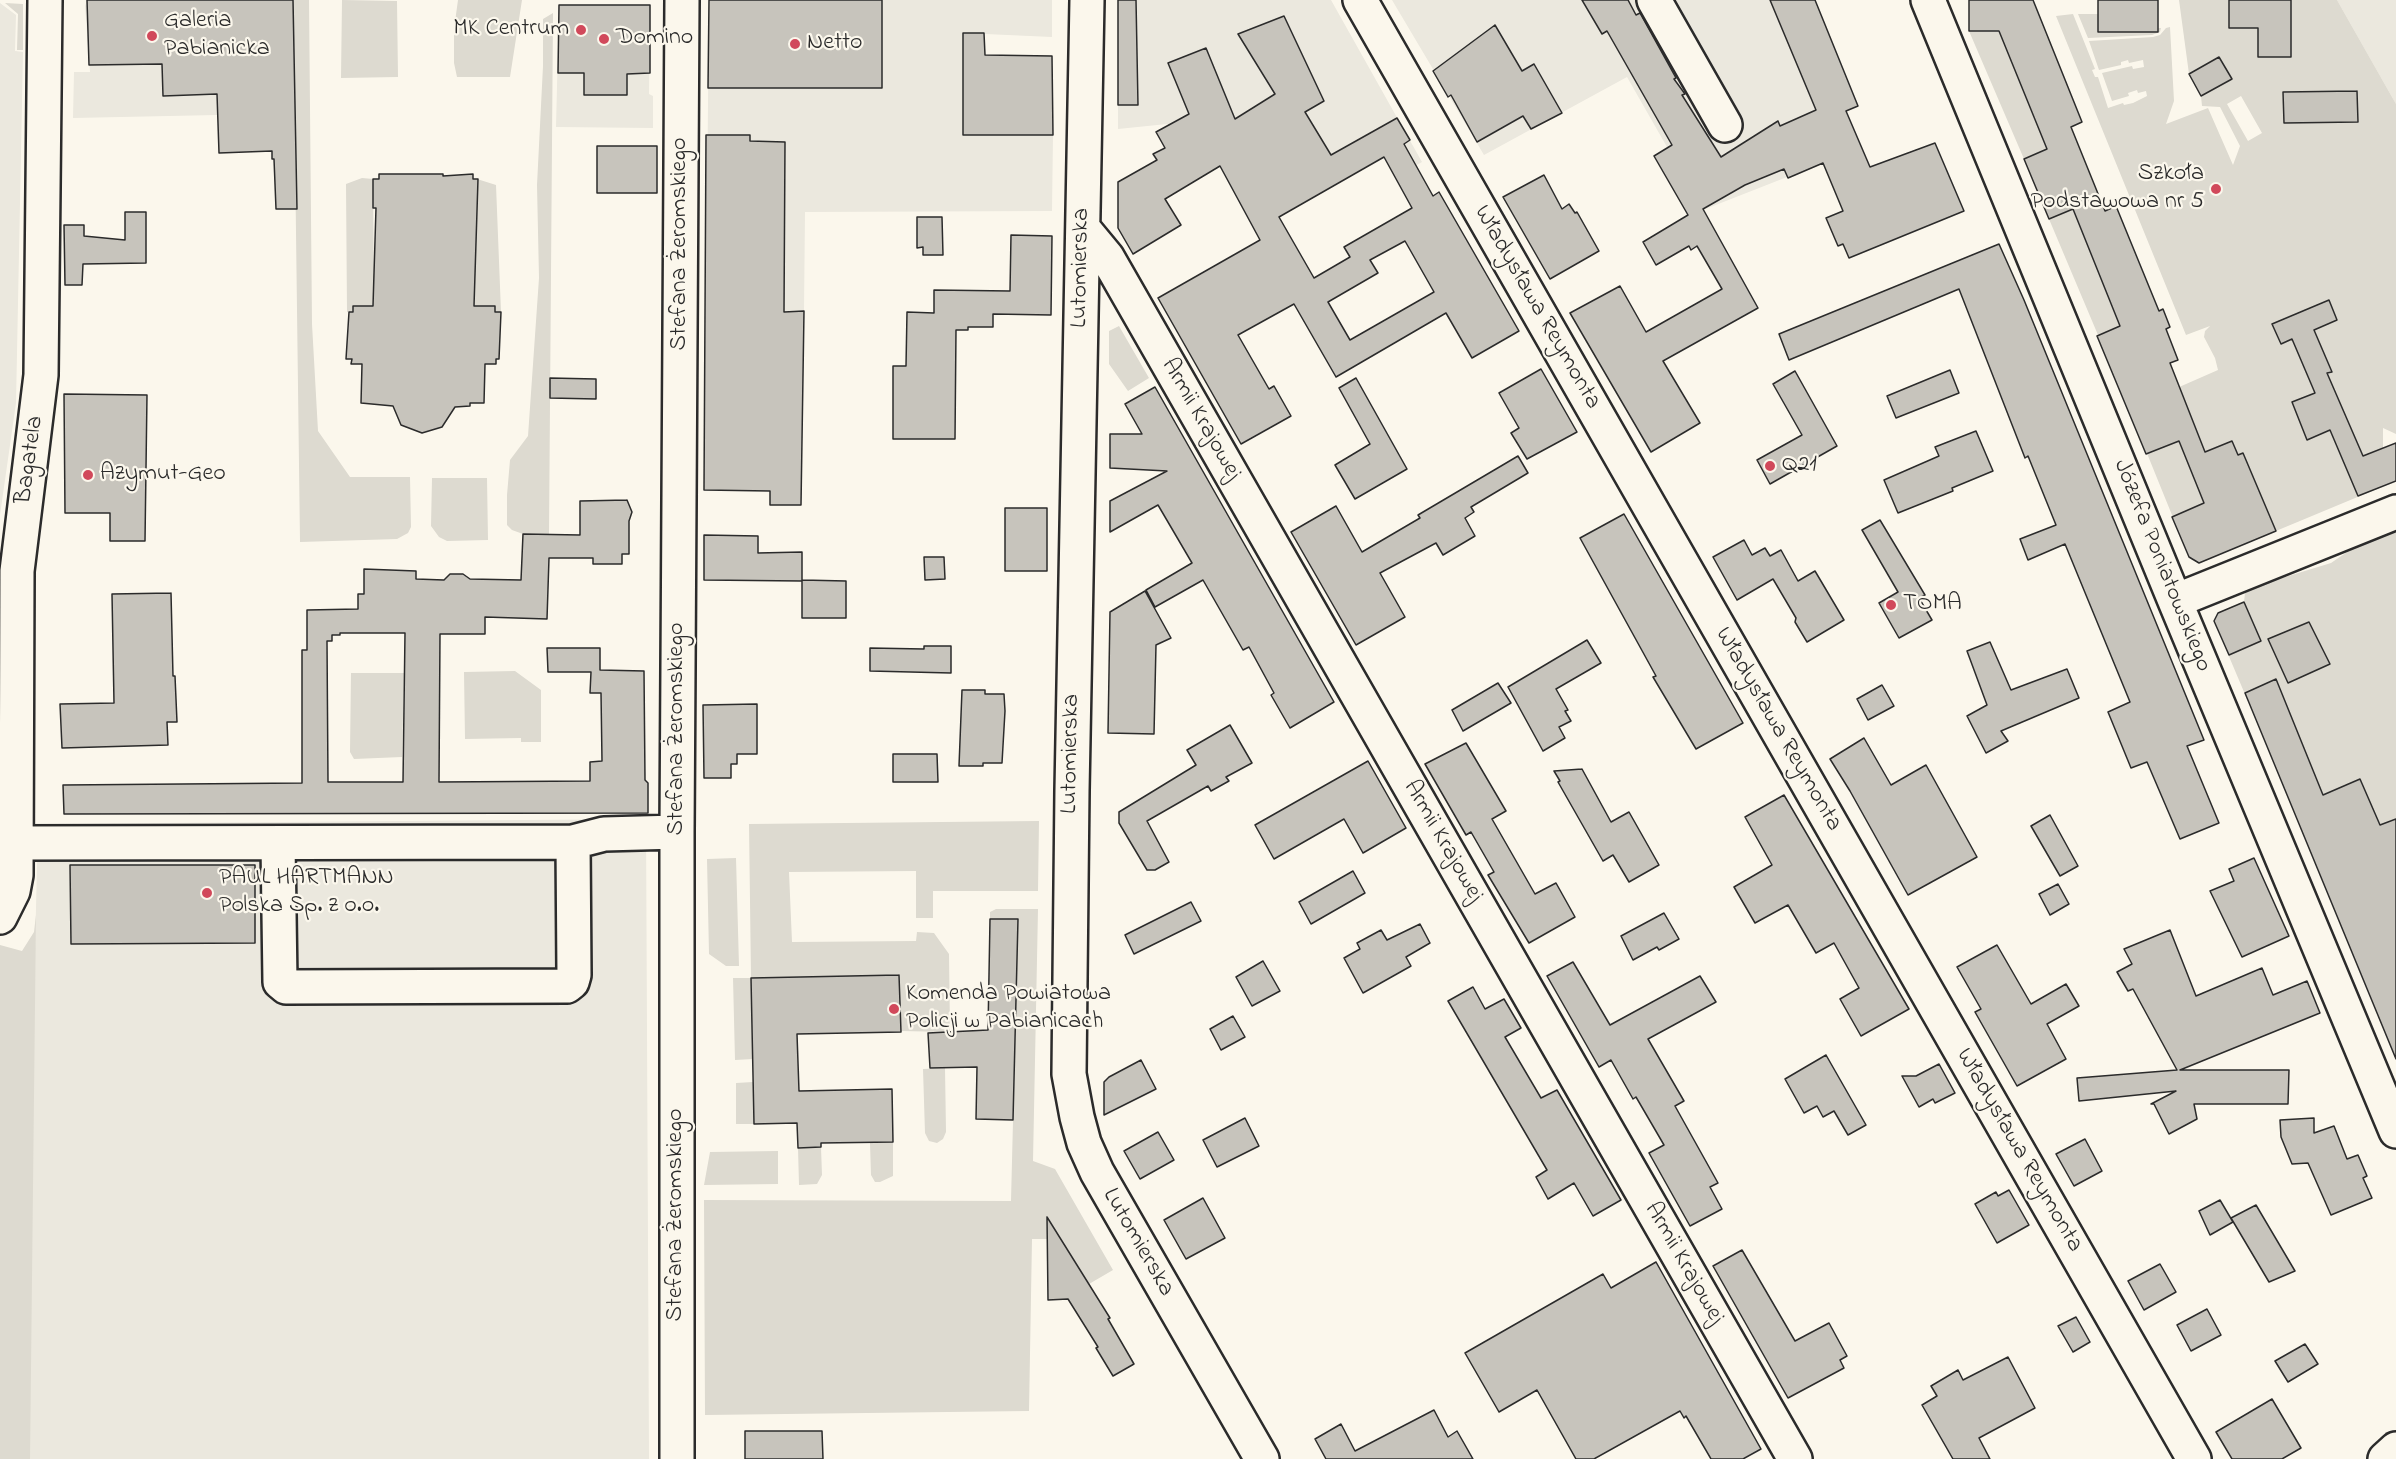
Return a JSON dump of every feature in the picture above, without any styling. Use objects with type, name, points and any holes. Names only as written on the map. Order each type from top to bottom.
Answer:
[{"type":"street","name":"Bagatela","points":[[0,917],[13,891],[16,875],[17,571],[42,375],[45,0]]},
{"type":"street","name":"Stefana Żeromskiego","points":[[677,1459],[677,831],[682,0]]},
{"type":"street","name":"Lutomierska","points":[[1087,0],[1072,778],[1069,1074],[1084,1143],[1097,1172],[1262,1459]]},
{"type":"street","name":"Władysława Reymonta","points":[[1360,0],[2194,1459]]},
{"type":"street","points":[[1654,0],[1725,125]]},
{"type":"street","name":"Józefa Poniatowskiego","points":[[1928,0],[2396,1131]]},
{"type":"street","name":"Armii Krajowej","points":[[1083,228],[1107,257],[1795,1459]]},
{"type":"street","points":[[2175,601],[2396,512]]},
{"type":"street","points":[[16,843],[573,842],[604,834],[677,831]]},
{"type":"street","points":[[278,844],[279,982],[286,987],[567,986],[572,982],[574,975],[573,842]]},
{"type":"street","points":[[2385,1459],[2396,1449]]},
{"type":"shaded area","points":[[87,0],[215,0],[217,115],[73,118],[74,72],[90,72],[85,6]]},
{"type":"shaded area","points":[[293,0],[309,0],[312,324],[318,431],[350,477],[410,477],[411,527],[408,533],[397,539],[300,542]]},
{"type":"shaded area","points":[[342,0],[397,1],[398,77],[341,78]]},
{"type":"shaded area","points":[[458,0],[522,0],[510,77],[457,77],[454,63],[454,29]]},
{"type":"shaded area","points":[[709,0],[1052,0],[1052,37],[963,33],[963,134],[1053,135],[1052,211],[805,212],[804,311],[706,310]]},
{"type":"shaded area","points":[[1118,0],[1331,0],[1422,162],[1395,177],[1384,157],[1268,224],[1222,142],[1187,136],[1167,124],[1118,129]]},
{"type":"shaded area","points":[[1392,0],[1792,0],[1777,17],[1838,157],[1703,210],[1627,77],[1484,155]]},
{"type":"shaded area","points":[[2179,0],[2337,0],[2396,104],[2396,434],[2383,428],[2383,448],[2396,481],[2199,563],[2189,557],[2129,409],[2218,370],[2215,358],[2204,337],[2205,331],[2210,326],[2186,335],[2056,16],[2073,14],[2108,108],[2123,103],[2124,105],[2133,103],[2147,96],[2146,91],[2138,93],[2137,90],[2128,93],[2129,96],[2112,101],[2102,73],[2132,66],[2133,69],[2144,67],[2143,60],[2129,63],[2128,60],[2121,62],[2121,65],[2099,70],[2089,41],[2153,37],[2160,35],[2170,27],[2174,101],[2166,124],[2208,108],[2233,165],[2240,146],[2220,107],[2202,106],[2201,96],[2222,84],[2209,63],[2189,74]],"holes":[[[2241,96],[2262,133],[2248,141],[2227,104]],[[2328,300],[2337,320],[2280,344],[2272,324]]]},
{"type":"shaded area","points":[[2337,0],[2396,0],[2396,104]]},
{"type":"shaded area","points":[[0,3],[16,15],[15,51],[23,52],[16,403],[0,515]]},
{"type":"shaded area","points":[[5,3],[23,4],[23,50],[17,50],[18,14]]},
{"type":"shaded area","points":[[559,5],[650,5],[649,94],[653,96],[653,128],[556,127]]},
{"type":"shaded area","points":[[553,13],[549,534],[523,534],[512,530],[507,525],[507,495],[510,460],[528,436],[539,278],[537,185],[543,19]]},
{"type":"shaded area","points":[[2078,14],[2098,14],[2099,32],[2157,32],[2158,28],[2161,28],[2160,32],[2152,35],[2088,38]]},
{"type":"shaded area","points":[[1969,31],[1999,31],[2047,149],[2024,159]]},
{"type":"shaded area","points":[[362,178],[373,179],[374,295],[379,311],[353,306],[353,312],[347,312],[346,184]]},
{"type":"shaded area","points":[[477,179],[496,185],[501,312],[495,312],[494,306],[487,306],[487,312],[471,312],[474,295]]},
{"type":"shaded area","points":[[2073,209],[2120,326],[2098,335],[2049,219]]},
{"type":"shaded area","points":[[1119,326],[1149,378],[1128,391],[1109,364],[1109,331]]},
{"type":"shaded area","points":[[432,478],[487,478],[488,540],[447,541],[439,537],[431,526]]},
{"type":"shaded area","points":[[2396,529],[2396,1060],[2214,621],[2218,613],[2244,602],[2245,593],[2259,585],[2331,563],[2353,548]]},
{"type":"shaded area","points":[[515,671],[541,690],[541,742],[521,742],[521,738],[465,739],[464,672]]},
{"type":"shaded area","points":[[351,673],[404,673],[402,757],[354,759],[350,752]]},
{"type":"shaded area","points":[[646,819],[649,1459],[0,1459],[0,958],[34,992],[38,824]]},
{"type":"shaded area","points":[[1039,821],[1038,891],[933,891],[933,918],[916,918],[916,871],[789,872],[792,942],[916,941],[917,932],[934,933],[949,954],[950,1032],[901,1031],[899,975],[751,978],[749,824]]},
{"type":"shaded area","points":[[736,858],[739,966],[726,966],[709,954],[707,859]]},
{"type":"shaded area","points":[[996,909],[1038,909],[1033,1161],[1055,1169],[1113,1270],[1089,1284],[1060,1239],[1032,1239],[1029,1411],[705,1415],[704,1200],[1011,1201],[1018,920],[990,919],[990,912]]},
{"type":"shaded area","points":[[36,915],[30,1459],[0,1459],[0,945],[22,951],[34,932]]},
{"type":"shaded area","points":[[733,978],[751,978],[753,1059],[735,1060]]},
{"type":"shaded area","points":[[945,1068],[946,1132],[943,1139],[937,1143],[929,1141],[925,1133],[923,1069]]},
{"type":"shaded area","points":[[753,1082],[754,1124],[736,1124],[736,1083]]},
{"type":"shaded area","points":[[893,1142],[893,1176],[875,1182],[871,1175],[870,1143]]},
{"type":"shaded area","points":[[821,1147],[822,1175],[817,1184],[799,1185],[798,1148]]},
{"type":"shaded area","points":[[778,1151],[778,1184],[704,1185],[710,1152]]},
{"type":"building","points":[[87,0],[293,0],[297,209],[276,209],[272,151],[219,153],[217,94],[163,96],[162,64],[89,65]]},
{"type":"building","name":"Netto","points":[[709,0],[882,0],[882,88],[708,88]]},
{"type":"building","points":[[1118,0],[1136,0],[1138,105],[1118,105]]},
{"type":"building","points":[[1582,0],[1628,0],[1636,15],[1640,13],[1676,78],[1674,79],[1685,94],[1682,95],[1721,157],[1778,121],[1780,126],[1816,110],[1770,0],[1815,0],[1858,106],[1846,111],[1870,167],[1935,143],[1964,211],[1849,258],[1843,244],[1838,246],[1826,218],[1843,211],[1823,163],[1788,178],[1784,169],[1745,185],[1703,209],[1758,308],[1663,361],[1700,423],[1651,452],[1570,313],[1620,286],[1646,332],[1722,289],[1697,246],[1691,250],[1689,246],[1656,265],[1643,242],[1688,215],[1654,156],[1672,145],[1607,31],[1602,34]]},
{"type":"building","points":[[1969,0],[2033,0],[2082,122],[2071,127],[2105,211],[2116,206],[2159,311],[2163,309],[2170,327],[2166,329],[2178,360],[2170,363],[2205,452],[2232,441],[2238,455],[2243,453],[2276,531],[2199,563],[2189,557],[2172,517],[2204,503],[2179,441],[2146,454],[2097,336],[2120,326],[2073,209],[2049,219],[2024,159],[2047,149],[1999,31],[1969,31]]},
{"type":"building","points":[[2098,0],[2158,0],[2158,32],[2098,32]]},
{"type":"building","points":[[2229,0],[2291,0],[2291,57],[2258,57],[2258,28],[2229,28]]},
{"type":"building","name":"Domino","points":[[559,5],[650,5],[650,73],[627,74],[627,95],[584,95],[584,73],[558,73]]},
{"type":"building","points":[[1284,16],[1324,101],[1305,112],[1331,155],[1397,118],[1410,140],[1404,144],[1433,196],[1439,192],[1519,331],[1472,358],[1446,313],[1336,377],[1294,304],[1238,335],[1269,389],[1274,386],[1291,416],[1241,444],[1158,298],[1260,240],[1220,166],[1165,199],[1181,225],[1133,254],[1118,228],[1118,182],[1157,160],[1153,154],[1165,148],[1156,132],[1189,114],[1168,63],[1206,48],[1235,119],[1275,94],[1238,34]],"holes":[[[1384,157],[1412,208],[1344,247],[1350,257],[1314,278],[1279,217]],[[1405,241],[1434,292],[1350,340],[1328,302],[1378,273],[1370,260]]]},
{"type":"building","points":[[1495,25],[1522,71],[1534,64],[1562,113],[1531,129],[1523,116],[1477,142],[1451,95],[1448,97],[1433,71]]},
{"type":"building","points":[[963,33],[984,33],[985,55],[1052,56],[1053,135],[963,135]]},
{"type":"building","points":[[2219,57],[2232,79],[2201,96],[2189,74]]},
{"type":"building","points":[[2357,91],[2358,122],[2284,123],[2283,92]]},
{"type":"building","points":[[706,135],[750,135],[750,141],[785,142],[784,312],[804,311],[801,505],[770,505],[770,491],[704,490]]},
{"type":"building","points":[[597,146],[657,146],[657,193],[597,193]]},
{"type":"building","points":[[379,174],[443,174],[443,176],[473,174],[473,179],[478,179],[474,306],[495,306],[495,312],[501,312],[499,359],[496,359],[496,364],[485,364],[484,403],[470,403],[470,406],[455,407],[442,427],[422,433],[401,425],[393,406],[361,403],[362,364],[351,364],[352,359],[346,359],[349,312],[353,312],[353,306],[373,306],[376,208],[373,208],[373,179],[379,179]]},
{"type":"building","points":[[1544,175],[1562,209],[1569,204],[1575,213],[1577,212],[1599,251],[1550,279],[1503,197]]},
{"type":"building","points":[[125,212],[146,212],[146,263],[83,264],[82,285],[65,285],[64,225],[84,225],[84,236],[125,240]]},
{"type":"building","points":[[917,217],[942,217],[943,255],[923,255],[923,247],[917,248]]},
{"type":"building","points":[[1011,235],[1052,236],[1051,315],[993,314],[993,327],[968,327],[968,330],[956,330],[955,439],[893,439],[893,366],[906,366],[907,312],[934,313],[934,290],[1010,291]]},
{"type":"building","points":[[1999,244],[2204,740],[2187,746],[2219,823],[2180,839],[2147,762],[2131,768],[2108,712],[2130,702],[2065,544],[2028,560],[2020,539],[2056,525],[2028,456],[2025,458],[1959,289],[1789,360],[1779,334]]},
{"type":"building","points":[[2329,300],[2337,320],[2314,330],[2332,372],[2327,373],[2363,456],[2396,443],[2396,481],[2358,496],[2330,430],[2307,440],[2292,402],[2315,393],[2292,339],[2281,344],[2272,324]]},
{"type":"building","points":[[1541,369],[1577,432],[1527,459],[1511,433],[1519,428],[1499,393]]},
{"type":"building","points":[[1950,370],[1959,393],[1896,418],[1887,396]]},
{"type":"building","points":[[1795,371],[1837,446],[1770,484],[1757,460],[1802,435],[1773,384]]},
{"type":"building","points":[[550,378],[596,379],[596,399],[550,398]]},
{"type":"building","points":[[1356,378],[1407,469],[1355,499],[1335,465],[1370,444],[1339,388]]},
{"type":"building","points":[[1155,387],[1334,702],[1290,728],[1271,695],[1274,693],[1249,647],[1243,650],[1203,580],[1155,607],[1146,590],[1192,563],[1158,505],[1110,532],[1110,501],[1167,471],[1110,468],[1110,434],[1142,434],[1125,404]]},
{"type":"building","points":[[64,394],[147,395],[145,541],[110,541],[110,513],[65,513]]},
{"type":"building","points":[[1976,431],[1993,471],[1952,488],[1953,491],[1898,513],[1884,480],[1939,456],[1935,447]]},
{"type":"building","points":[[1518,456],[1528,473],[1471,507],[1474,512],[1465,518],[1475,536],[1443,555],[1436,543],[1380,573],[1405,617],[1356,645],[1291,532],[1336,506],[1362,552],[1420,518],[1418,515]]},
{"type":"building","points":[[627,500],[632,512],[629,521],[629,554],[622,554],[622,564],[593,564],[593,558],[549,558],[547,619],[485,617],[485,634],[440,634],[439,782],[590,781],[590,762],[602,761],[601,693],[590,693],[591,672],[548,672],[547,648],[600,648],[600,670],[644,671],[645,780],[648,783],[648,813],[64,814],[63,785],[302,783],[302,650],[307,650],[307,610],[358,609],[358,594],[364,594],[364,569],[416,571],[416,579],[444,580],[450,574],[463,574],[470,579],[521,580],[523,534],[580,535],[580,501]],"holes":[[[340,633],[405,633],[403,782],[328,782],[327,641],[332,641],[332,635],[340,635]]]},
{"type":"building","points":[[1005,508],[1047,508],[1047,571],[1005,571]]},
{"type":"building","points":[[1624,514],[1743,723],[1696,749],[1653,677],[1656,676],[1580,538]]},
{"type":"building","points":[[1880,520],[1925,595],[1919,598],[1932,620],[1899,638],[1879,603],[1898,592],[1862,530]]},
{"type":"building","points":[[704,535],[758,536],[758,553],[802,552],[802,580],[846,581],[846,618],[802,618],[802,581],[704,580]]},
{"type":"building","points":[[1744,540],[1752,555],[1765,548],[1770,556],[1781,550],[1798,581],[1815,571],[1844,620],[1807,642],[1773,579],[1737,600],[1713,557]]},
{"type":"building","points":[[924,557],[944,557],[945,579],[925,580]]},
{"type":"building","points":[[1145,591],[1171,638],[1156,645],[1154,734],[1108,733],[1110,612]]},
{"type":"building","points":[[171,593],[173,676],[175,676],[177,722],[167,722],[168,745],[62,748],[60,704],[114,703],[112,594]]},
{"type":"building","points":[[2244,602],[2261,641],[2229,655],[2214,621],[2218,613]]},
{"type":"building","points":[[2309,622],[2330,664],[2288,683],[2268,639]]},
{"type":"building","points":[[1587,640],[1601,663],[1556,689],[1568,710],[1565,711],[1571,721],[1559,727],[1565,738],[1543,751],[1508,687]]},
{"type":"building","points":[[1990,642],[2011,690],[2067,669],[2079,698],[2001,731],[2008,741],[1986,753],[1967,716],[1987,705],[1967,651]]},
{"type":"building","points":[[924,646],[951,646],[951,673],[870,671],[870,648],[924,649]]},
{"type":"building","points":[[2276,679],[2323,795],[2360,779],[2380,825],[2396,819],[2396,1059],[2245,693]]},
{"type":"building","points":[[1498,683],[1511,703],[1463,731],[1452,710]]},
{"type":"building","points":[[1882,685],[1894,706],[1868,720],[1857,699]]},
{"type":"building","points":[[962,690],[985,690],[985,694],[1004,694],[1002,763],[959,766]]},
{"type":"building","points":[[757,704],[757,754],[737,754],[737,764],[731,764],[731,778],[704,778],[703,705]]},
{"type":"building","points":[[1230,725],[1252,763],[1226,777],[1229,781],[1211,791],[1208,786],[1147,821],[1169,862],[1155,870],[1147,870],[1119,823],[1119,812],[1196,765],[1187,750]]},
{"type":"building","points":[[1864,738],[1891,785],[1926,765],[1977,857],[1908,895],[1830,759]]},
{"type":"building","points":[[1466,743],[1506,811],[1492,819],[1535,894],[1556,883],[1575,917],[1529,943],[1488,875],[1494,872],[1471,832],[1466,835],[1425,764]]},
{"type":"building","points":[[893,754],[937,754],[938,782],[893,782]]},
{"type":"building","points":[[1368,761],[1406,828],[1363,853],[1344,819],[1274,859],[1255,825]]},
{"type":"building","points":[[1582,769],[1611,822],[1629,812],[1659,865],[1629,882],[1613,855],[1603,861],[1554,771]]},
{"type":"building","points":[[1784,795],[1909,1009],[1861,1036],[1840,999],[1859,988],[1834,943],[1816,953],[1788,905],[1755,923],[1734,887],[1772,865],[1745,817]]},
{"type":"building","points":[[2050,815],[2078,866],[2060,876],[2031,826]]},
{"type":"building","points":[[2254,858],[2289,936],[2242,957],[2210,891],[2234,881],[2229,869]]},
{"type":"building","points":[[70,865],[255,865],[255,943],[71,944]]},
{"type":"building","points":[[1353,871],[1365,893],[1311,924],[1299,902]]},
{"type":"building","points":[[2058,884],[2069,904],[2050,915],[2039,894]]},
{"type":"building","points":[[1191,902],[1201,921],[1134,954],[1125,935]]},
{"type":"building","points":[[1664,913],[1679,939],[1659,950],[1657,947],[1633,960],[1621,936]]},
{"type":"building","points":[[990,919],[1018,919],[1013,1120],[976,1119],[977,1067],[930,1068],[928,1033],[988,1030]]},
{"type":"building","points":[[1420,924],[1430,943],[1406,957],[1411,966],[1363,993],[1344,958],[1360,949],[1357,943],[1381,930],[1387,940]]},
{"type":"building","points":[[2170,930],[2196,996],[2262,968],[2273,995],[2307,981],[2320,1013],[2180,1070],[2289,1070],[2288,1104],[2194,1104],[2197,1119],[2169,1134],[2154,1104],[2151,1104],[2176,1091],[2079,1101],[2077,1078],[2177,1070],[2133,989],[2128,991],[2117,972],[2132,964],[2124,949]]},
{"type":"building","points":[[1997,945],[2031,1004],[2066,984],[2079,1006],[2047,1024],[2066,1059],[2017,1086],[1975,1012],[1981,1009],[1957,967]]},
{"type":"building","points":[[1263,961],[1280,991],[1252,1006],[1236,977]]},
{"type":"building","points":[[1573,962],[1610,1025],[1700,976],[1716,1002],[1648,1039],[1684,1101],[1675,1106],[1718,1183],[1710,1187],[1722,1209],[1690,1226],[1649,1153],[1664,1145],[1636,1097],[1633,1099],[1611,1060],[1599,1067],[1547,976]]},
{"type":"building","points":[[899,975],[901,1032],[797,1034],[799,1091],[892,1089],[893,1142],[821,1143],[821,1147],[798,1148],[797,1123],[754,1124],[751,978]]},
{"type":"building","points":[[1473,987],[1485,1009],[1504,999],[1521,1028],[1505,1037],[1541,1098],[1557,1090],[1621,1200],[1593,1216],[1574,1183],[1548,1199],[1536,1177],[1547,1170],[1448,1001]]},
{"type":"building","points":[[1233,1016],[1245,1037],[1221,1050],[1210,1029]]},
{"type":"building","points":[[1826,1055],[1866,1125],[1848,1135],[1834,1111],[1823,1117],[1817,1106],[1804,1113],[1785,1079]]},
{"type":"building","points":[[1141,1060],[1156,1089],[1104,1115],[1104,1082]]},
{"type":"building","points":[[1939,1064],[1955,1093],[1935,1103],[1933,1099],[1919,1107],[1902,1076],[1916,1076]]},
{"type":"building","points":[[1245,1118],[1259,1146],[1217,1167],[1203,1140]]},
{"type":"building","points":[[2314,1118],[2314,1133],[2334,1126],[2347,1159],[2358,1155],[2367,1176],[2363,1178],[2372,1198],[2331,1215],[2308,1163],[2292,1164],[2281,1137],[2280,1120]]},
{"type":"building","points":[[1158,1132],[1174,1160],[1140,1179],[1124,1151]]},
{"type":"building","points":[[2085,1139],[2102,1171],[2074,1186],[2056,1154]]},
{"type":"building","points":[[2009,1190],[2029,1225],[1997,1243],[1975,1204],[1996,1192],[1998,1196]]},
{"type":"building","points":[[1203,1198],[1225,1238],[1186,1259],[1164,1220]]},
{"type":"building","points":[[2220,1200],[2233,1222],[2210,1235],[2199,1211]]},
{"type":"building","points":[[2256,1205],[2295,1271],[2269,1282],[2231,1218]]},
{"type":"building","points":[[1047,1217],[1110,1318],[1108,1319],[1134,1364],[1113,1376],[1068,1299],[1048,1300]]},
{"type":"building","points":[[1742,1250],[1795,1341],[1829,1323],[1847,1356],[1840,1360],[1844,1368],[1788,1398],[1713,1266]]},
{"type":"building","points":[[1656,1262],[1761,1449],[1743,1459],[1711,1459],[1686,1416],[1684,1418],[1680,1411],[1594,1459],[1576,1459],[1537,1390],[1499,1412],[1465,1353],[1603,1274],[1611,1288]]},
{"type":"building","points":[[2160,1264],[2176,1292],[2144,1310],[2128,1281]]},
{"type":"building","points":[[2207,1309],[2221,1335],[2191,1351],[2177,1325]]},
{"type":"building","points":[[2076,1317],[2090,1342],[2073,1352],[2058,1326]]},
{"type":"building","points":[[2305,1344],[2318,1364],[2288,1382],[2275,1361]]},
{"type":"building","points":[[2008,1357],[2035,1408],[1979,1438],[1990,1459],[1953,1459],[1922,1405],[1937,1396],[1931,1386],[1958,1370],[1963,1380]]},
{"type":"building","points":[[2272,1399],[2301,1448],[2282,1459],[2232,1459],[2216,1432]]},
{"type":"building","points":[[1434,1410],[1448,1437],[1457,1431],[1473,1459],[1326,1459],[1315,1439],[1341,1424],[1355,1451]]},
{"type":"building","points":[[745,1431],[822,1431],[823,1459],[745,1459]]},
{"type":"place","name":"MK Centrum","points":[[581,30]]},
{"type":"place","name":"Galeria Pabianicka","points":[[152,36]]},
{"type":"place","name":"Domino","points":[[604,39]]},
{"type":"place","name":"Netto","points":[[795,44]]},
{"type":"place","name":"Szkoła Podstawowa nr 5","points":[[2216,189]]},
{"type":"place","name":"Q21","points":[[1770,466]]},
{"type":"place","name":"Azymut-Geo","points":[[88,475]]},
{"type":"place","name":"TOMA","points":[[1891,605]]},
{"type":"place","name":"PAUL HARTMANN Polska Sp. z o.o.","points":[[207,893]]},
{"type":"place","name":"Komenda Powiatowa Policji w Pabianicach","points":[[894,1009]]}]
